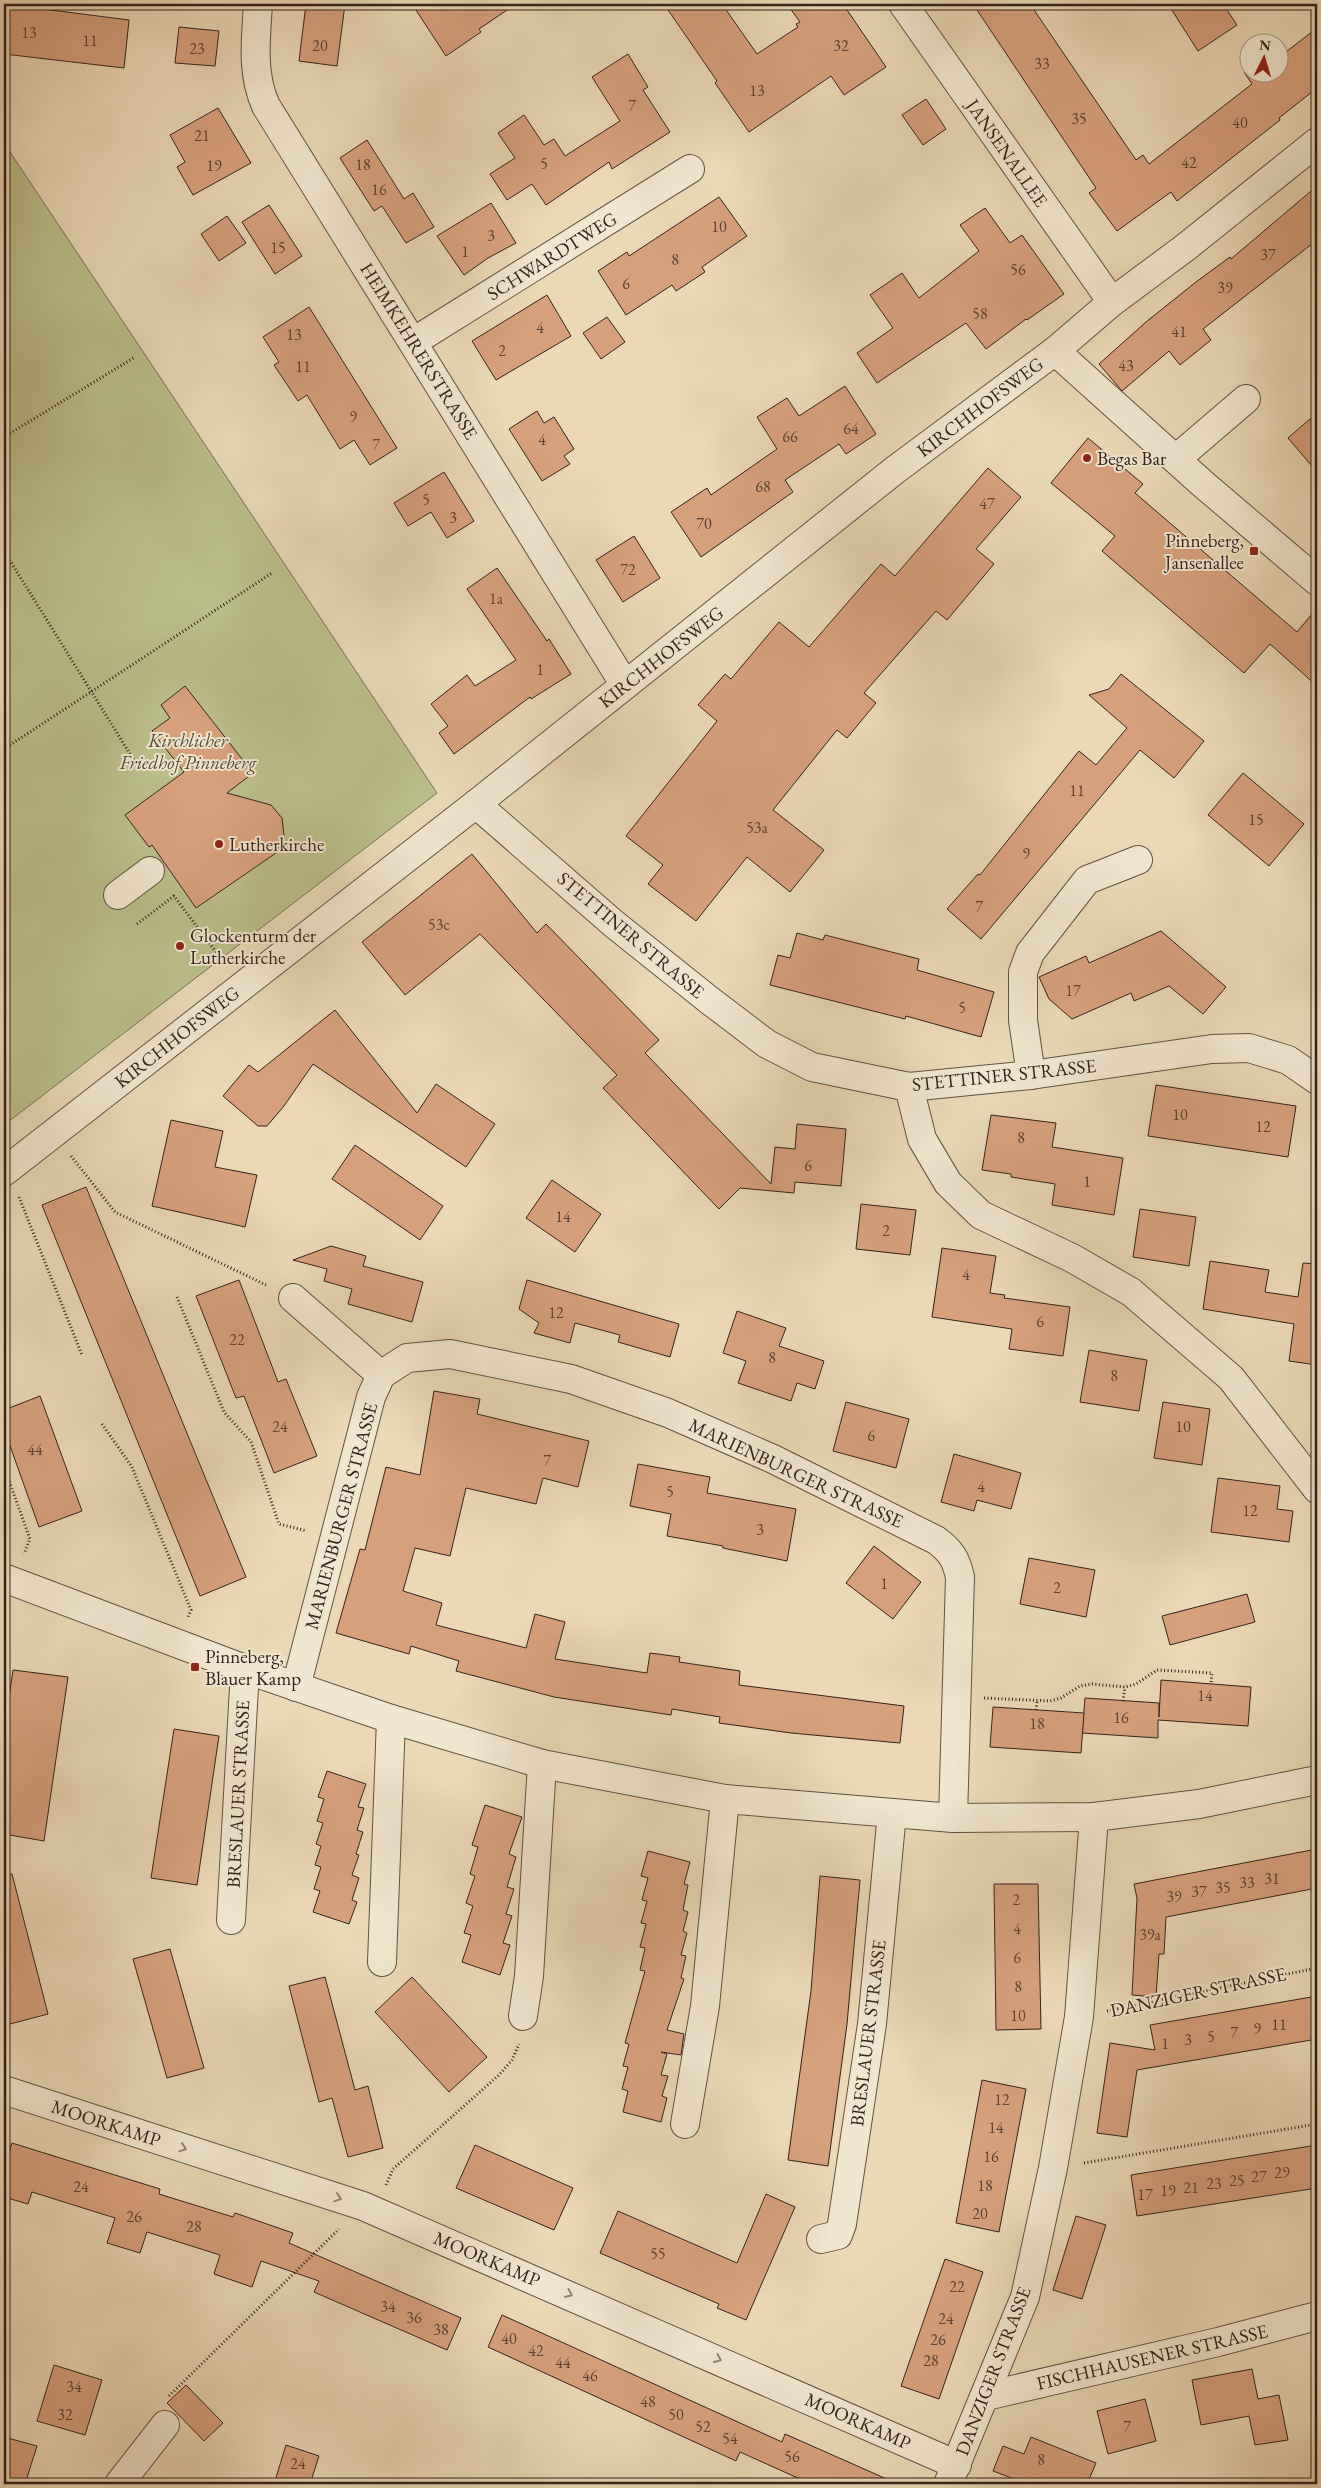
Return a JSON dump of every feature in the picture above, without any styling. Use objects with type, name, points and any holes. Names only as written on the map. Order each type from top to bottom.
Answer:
[{"type":"street","name":"HEIMKEHRERSTRASSE","points":[[258,4],[255,58],[257,83],[266,106],[625,685]]},
{"type":"street","name":"JANSENALLEE","points":[[904,4],[1112,302]]},
{"type":"street","name":"KIRCHHOFSWEG","points":[[6,1170],[476,804],[895,470],[1056,351],[1112,302],[1317,142]]},
{"type":"street","name":"SCHWARDTWEG","points":[[414,342],[690,169]]},
{"type":"street","points":[[1056,351],[1176,459],[1317,581]]},
{"type":"street","points":[[1176,459],[1246,399]]},
{"type":"street","name":"STETTINER STRASSE","points":[[476,804],[614,924],[768,1044],[812,1067],[910,1087],[1031,1075],[1203,1050],[1248,1048],[1288,1060],[1317,1080]]},
{"type":"street","points":[[1031,1075],[1023,1020],[1023,972],[1030,953],[1086,880],[1138,860]]},
{"type":"street","points":[[118,895],[150,871]]},
{"type":"street","points":[[910,1087],[922,1139],[948,1183],[981,1215],[1072,1258],[1131,1292],[1231,1378],[1317,1489]]},
{"type":"street","points":[[294,1298],[381,1375]]},
{"type":"street","name":"MARIENBURGER STRASSE","points":[[296,1687],[371,1397],[381,1375],[407,1358],[450,1354],[570,1379],[668,1413],[755,1451],[936,1540],[949,1549],[956,1561],[960,1577],[953,1818]]},
{"type":"street","name":"BRESLAUER STRASSE","points":[[9,1580],[245,1669],[391,1719],[542,1764],[725,1799],[953,1818],[1094,1817],[1199,1804],[1317,1780]]},
{"type":"street","name":"BRESLAUER STRASSE","points":[[231,1920],[245,1669]]},
{"type":"street","points":[[382,1962],[391,1719]]},
{"type":"street","points":[[523,2016],[529,1976],[542,1764]]},
{"type":"street","points":[[685,2124],[705,2006],[725,1799]]},
{"type":"street","name":"BRESLAUER STRASSE","points":[[821,2239],[838,2235],[842,2224],[872,2024],[892,1813]]},
{"type":"street","name":"DANZIGER STRASSE","points":[[952,2475],[1025,2297],[1053,2168],[1079,2017],[1094,1817]]},
{"type":"street","name":"MOORKAMP","points":[[4,2090],[369,2208],[952,2475]]},
{"type":"street","name":"FISCHHAUSENER STRASSE","points":[[986,2396],[1218,2342],[1317,2316]]},
{"type":"street","points":[[119,2484],[165,2425]]},
{"type":"path","points":[[4,438],[135,357]]},
{"type":"path","points":[[4,552],[140,770]]},
{"type":"path","points":[[4,749],[272,574]]},
{"type":"path","points":[[137,924],[174,896],[242,986]]},
{"type":"path","points":[[53,1134],[115,1212],[294,1298]]},
{"type":"path","points":[[6,1170],[82,1355]]},
{"type":"path","points":[[177,1297],[224,1412],[251,1442],[279,1524],[334,1538]]},
{"type":"path","points":[[102,1424],[132,1467],[191,1610],[179,1644]]},
{"type":"path","points":[[7,1475],[30,1539],[9,1580]]},
{"type":"path","points":[[956,1696],[1037,1702],[1050,1701],[1061,1698],[1080,1686],[1092,1684],[1124,1687],[1136,1684],[1158,1670],[1167,1669],[1212,1673],[1211,1684]]},
{"type":"path","points":[[1123,1701],[1124,1687]]},
{"type":"path","points":[[1036,1710],[1037,1702]]},
{"type":"path","name":"DANZIGER STRASSE","points":[[1079,2017],[1317,1968]]},
{"type":"path","points":[[190,2376],[369,2208],[393,2169],[499,2075],[512,2060],[520,2042],[523,2016]]},
{"type":"path","points":[[1053,2168],[1317,2124]]},
{"type":"green space","name":"Kirchlicher Friedhof Pinneberg","points":[[4,143],[437,793],[4,1125]]},
{"type":"building","points":[[4,4],[129,20],[124,68],[4,54]]},
{"type":"building","points":[[306,4],[345,4],[337,66],[299,61]]},
{"type":"building","points":[[412,4],[516,4],[479,29],[481,32],[446,56]]},
{"type":"building","points":[[664,4],[722,4],[757,54],[798,27],[796,24],[800,22],[787,4],[843,4],[886,67],[844,95],[831,76],[749,132],[715,83],[717,81]]},
{"type":"building","points":[[973,4],[1030,4],[1136,160],[1143,155],[1149,164],[1252,84],[1251,82],[1288,82],[1288,50],[1317,28],[1317,88],[1279,118],[1280,120],[1177,201],[1171,192],[1117,231],[1089,193],[1096,188]]},
{"type":"building","points":[[1168,4],[1223,4],[1237,25],[1198,51]]},
{"type":"building","points":[[179,27],[219,31],[215,66],[175,63]]},
{"type":"building","points":[[628,54],[648,87],[643,90],[670,132],[612,169],[609,162],[546,205],[532,184],[507,200],[490,174],[515,158],[498,133],[524,115],[544,145],[554,139],[565,156],[620,121],[592,77]]},
{"type":"building","points":[[926,99],[946,129],[923,145],[902,115]]},
{"type":"building","points":[[218,108],[251,163],[193,195],[177,167],[185,162],[170,135]]},
{"type":"building","points":[[367,140],[404,199],[413,193],[434,227],[406,243],[382,206],[374,211],[340,158]]},
{"type":"building","points":[[1317,186],[1317,240],[1203,329],[1211,340],[1180,365],[1169,351],[1122,391],[1099,364],[1146,322],[1196,282],[1230,257],[1231,259]]},
{"type":"building","points":[[719,197],[747,236],[702,267],[705,272],[676,291],[672,285],[626,315],[598,271],[627,252],[629,256]]},
{"type":"building","points":[[491,203],[516,243],[488,258],[464,275],[437,236]]},
{"type":"building","points":[[269,205],[302,256],[275,274],[242,222]]},
{"type":"building","points":[[985,208],[1010,243],[1022,235],[1064,294],[986,349],[966,323],[877,383],[857,353],[893,328],[870,295],[902,273],[919,298],[979,251],[960,225]]},
{"type":"building","points":[[227,216],[246,243],[219,261],[201,234]]},
{"type":"building","points":[[547,295],[571,336],[496,380],[472,341]]},
{"type":"building","points":[[309,307],[397,448],[370,465],[354,440],[340,449],[307,395],[298,401],[274,365],[279,362],[263,337]]},
{"type":"building","points":[[607,317],[625,342],[601,359],[583,333]]},
{"type":"building","points":[[845,386],[876,434],[846,454],[839,444],[785,480],[793,492],[701,557],[671,512],[707,488],[711,495],[777,449],[757,417],[787,398],[799,416]]},
{"type":"building","points":[[537,411],[544,423],[554,417],[574,449],[564,456],[570,464],[542,481],[509,429]]},
{"type":"building","points":[[1317,413],[1317,472],[1288,438]]},
{"type":"building","points":[[1088,438],[1143,484],[1135,493],[1297,632],[1317,608],[1317,686],[1270,644],[1244,673],[1102,551],[1115,536],[1051,483]]},
{"type":"building","points":[[988,468],[1021,497],[976,549],[994,564],[947,620],[936,611],[864,693],[876,703],[847,738],[837,730],[773,810],[824,850],[790,892],[747,857],[696,921],[648,884],[663,865],[626,836],[717,721],[698,705],[725,674],[731,679],[779,622],[809,647],[881,564],[895,576]]},
{"type":"building","points":[[444,472],[474,521],[447,538],[431,512],[408,526],[394,503]]},
{"type":"building","points":[[634,536],[660,578],[623,602],[596,560]]},
{"type":"building","points":[[497,568],[547,641],[549,639],[571,674],[531,699],[530,697],[454,754],[439,733],[448,726],[431,704],[467,675],[475,686],[516,660],[467,589]]},
{"type":"building","points":[[1121,674],[1204,741],[1174,778],[1140,750],[981,939],[947,909],[978,874],[980,875],[1079,751],[1096,765],[1127,728],[1089,695],[1109,689]]},
{"type":"building","points":[[185,686],[253,773],[227,793],[271,805],[282,818],[284,836],[276,853],[196,908],[152,845],[149,847],[125,815],[184,772],[152,731],[170,718],[161,705]]},
{"type":"building","points":[[1243,773],[1304,824],[1269,866],[1208,815]]},
{"type":"building","points":[[472,854],[537,933],[546,924],[659,1040],[645,1053],[771,1184],[775,1147],[795,1149],[797,1124],[846,1129],[841,1186],[795,1182],[794,1193],[740,1188],[719,1209],[603,1088],[617,1075],[480,934],[405,995],[362,942]]},
{"type":"building","points":[[1161,931],[1226,987],[1203,1014],[1169,986],[1134,1001],[1131,993],[1072,1019],[1049,999],[1039,977],[1086,956],[1089,963]]},
{"type":"building","points":[[797,933],[823,940],[825,935],[919,959],[917,970],[994,992],[981,1037],[906,1016],[905,1019],[770,985],[778,955],[790,958]]},
{"type":"building","points":[[335,1010],[417,1113],[436,1084],[495,1124],[466,1167],[313,1064],[284,1106],[267,1126],[258,1126],[223,1096],[249,1065],[258,1072]]},
{"type":"building","points":[[1156,1085],[1296,1106],[1288,1157],[1148,1136]]},
{"type":"building","points":[[991,1115],[1056,1123],[1052,1147],[1123,1158],[1114,1215],[1052,1205],[1055,1184],[1011,1177],[1011,1174],[982,1170]]},
{"type":"building","points":[[171,1120],[223,1131],[215,1167],[257,1175],[245,1227],[152,1206]]},
{"type":"building","points":[[355,1145],[443,1206],[420,1240],[332,1179]]},
{"type":"building","points":[[552,1180],[601,1214],[575,1252],[526,1218]]},
{"type":"building","points":[[86,1187],[246,1577],[200,1596],[42,1205]]},
{"type":"building","points":[[861,1204],[916,1210],[910,1255],[856,1249]]},
{"type":"building","points":[[1140,1209],[1196,1217],[1189,1266],[1133,1257]]},
{"type":"building","points":[[331,1246],[366,1256],[363,1266],[423,1282],[412,1322],[348,1304],[352,1289],[324,1281],[327,1269],[293,1260]]},
{"type":"building","points":[[942,1248],[996,1256],[990,1293],[1005,1295],[1004,1298],[1070,1307],[1063,1356],[1009,1349],[1012,1329],[932,1317]]},
{"type":"building","points":[[1210,1261],[1269,1270],[1265,1292],[1298,1297],[1303,1263],[1317,1264],[1317,1365],[1289,1361],[1294,1324],[1203,1309]]},
{"type":"building","points":[[239,1280],[278,1382],[286,1379],[317,1456],[274,1473],[244,1396],[236,1398],[196,1296]]},
{"type":"building","points":[[527,1280],[679,1324],[670,1357],[618,1342],[620,1335],[575,1323],[570,1343],[534,1333],[539,1323],[519,1309]]},
{"type":"building","points":[[737,1311],[786,1328],[779,1346],[824,1361],[815,1389],[797,1383],[791,1401],[738,1383],[746,1361],[723,1353]]},
{"type":"building","points":[[1089,1350],[1147,1360],[1139,1411],[1080,1402]]},
{"type":"building","points":[[434,1391],[480,1399],[477,1414],[589,1441],[578,1487],[543,1478],[536,1504],[466,1488],[450,1556],[415,1548],[403,1591],[442,1603],[436,1625],[526,1648],[535,1614],[565,1622],[555,1659],[647,1673],[650,1653],[680,1657],[679,1662],[740,1671],[739,1685],[904,1706],[900,1743],[791,1733],[719,1723],[720,1717],[672,1709],[671,1715],[554,1697],[456,1671],[459,1661],[411,1646],[409,1654],[336,1633],[360,1549],[365,1550],[386,1467],[420,1475]]},
{"type":"building","points":[[40,1396],[82,1511],[39,1527],[4,1429],[4,1410]]},
{"type":"building","points":[[846,1402],[909,1419],[896,1468],[833,1451]]},
{"type":"building","points":[[1163,1402],[1210,1409],[1202,1465],[1154,1458]]},
{"type":"building","points":[[954,1454],[1021,1473],[1011,1509],[977,1500],[974,1511],[941,1502]]},
{"type":"building","points":[[638,1464],[710,1477],[707,1493],[796,1509],[787,1561],[723,1548],[723,1546],[667,1536],[671,1514],[630,1506]]},
{"type":"building","points":[[1218,1478],[1280,1486],[1277,1509],[1293,1511],[1289,1542],[1211,1532]]},
{"type":"building","points":[[874,1546],[921,1582],[893,1619],[846,1583]]},
{"type":"building","points":[[1029,1558],[1095,1570],[1086,1617],[1020,1604]]},
{"type":"building","points":[[1247,1594],[1255,1622],[1170,1645],[1162,1616]]},
{"type":"building","points":[[13,1670],[68,1677],[44,1841],[4,1834],[4,1731]]},
{"type":"building","points":[[1161,1680],[1251,1687],[1248,1726],[1158,1720],[1158,1738],[1082,1733],[1085,1698],[1159,1703],[1159,1717]]},
{"type":"building","points":[[993,1707],[1084,1713],[1081,1753],[990,1747]]},
{"type":"building","points":[[174,1729],[219,1736],[197,1885],[151,1878]]},
{"type":"building","points":[[327,1771],[366,1784],[358,1807],[364,1808],[357,1830],[363,1832],[356,1854],[359,1855],[352,1875],[359,1878],[352,1900],[357,1902],[349,1924],[313,1912],[320,1891],[314,1889],[321,1867],[315,1865],[321,1846],[316,1844],[323,1823],[317,1821],[324,1799],[318,1797]]},
{"type":"building","points":[[485,1805],[522,1817],[509,1854],[516,1857],[507,1887],[514,1889],[506,1914],[512,1916],[503,1943],[510,1945],[500,1975],[462,1962],[471,1935],[464,1933],[473,1906],[466,1903],[475,1876],[470,1874],[478,1847],[472,1845]]},
{"type":"building","points":[[1317,1849],[1317,1888],[1166,1917],[1164,1954],[1159,1954],[1156,1997],[1132,1995],[1137,1898],[1134,1884]]},
{"type":"building","points":[[648,1851],[690,1862],[684,1884],[688,1885],[683,1910],[688,1912],[683,1931],[687,1933],[681,1955],[686,1956],[681,1978],[684,1979],[667,2030],[684,2034],[681,2055],[661,2052],[667,2054],[661,2075],[668,2076],[662,2096],[667,2098],[661,2122],[623,2112],[628,2091],[622,2089],[628,2067],[623,2066],[629,2044],[625,2043],[645,1971],[640,1970],[645,1948],[640,1947],[646,1924],[641,1923],[647,1901],[642,1900],[648,1878],[641,1876]]},
{"type":"building","points":[[12,1874],[48,2014],[10,2024],[4,2001],[4,1875]]},
{"type":"building","points":[[820,1876],[860,1880],[847,2024],[828,2166],[788,2160],[811,1991]]},
{"type":"building","points":[[994,1884],[1038,1884],[1041,2029],[996,2030]]},
{"type":"building","points":[[170,1949],[204,2068],[167,2078],[133,1959]]},
{"type":"building","points":[[325,1977],[355,2090],[368,2086],[383,2148],[348,2157],[332,2098],[319,2102],[289,1986]]},
{"type":"building","points":[[412,1977],[487,2057],[449,2092],[375,2012]]},
{"type":"building","points":[[1317,1996],[1317,2039],[1137,2070],[1127,2137],[1097,2133],[1110,2043],[1155,2050],[1150,2025]]},
{"type":"building","points":[[982,2080],[1026,2089],[999,2232],[956,2223]]},
{"type":"building","points":[[12,2143],[160,2189],[159,2194],[233,2217],[235,2213],[293,2233],[289,2243],[461,2318],[447,2350],[314,2292],[319,2281],[261,2261],[252,2287],[214,2274],[220,2255],[147,2232],[140,2253],[107,2243],[115,2218],[32,2192],[28,2204],[4,2197],[4,2169]]},
{"type":"building","points":[[475,2145],[573,2188],[554,2230],[456,2188]]},
{"type":"building","points":[[1317,2145],[1317,2188],[1137,2216],[1131,2175]]},
{"type":"building","points":[[766,2194],[795,2207],[746,2320],[717,2308],[719,2304],[600,2253],[618,2211],[737,2263]]},
{"type":"building","points":[[1076,2216],[1106,2225],[1082,2299],[1053,2290]]},
{"type":"building","points":[[945,2259],[983,2272],[939,2399],[901,2386]]},
{"type":"building","points":[[502,2315],[782,2442],[785,2434],[898,2484],[811,2484],[740,2452],[736,2461],[488,2347]]},
{"type":"building","points":[[54,2365],[102,2380],[85,2435],[37,2421]]},
{"type":"building","points":[[1252,2369],[1258,2399],[1279,2395],[1288,2440],[1255,2445],[1249,2416],[1201,2425],[1192,2380]]},
{"type":"building","points":[[186,2385],[223,2423],[204,2441],[167,2403]]},
{"type":"building","points":[[1145,2399],[1156,2441],[1108,2454],[1097,2411]]},
{"type":"building","points":[[4,2437],[37,2446],[25,2484],[4,2484]]},
{"type":"building","points":[[1031,2437],[1096,2463],[1087,2484],[1012,2484],[1014,2479],[993,2471],[1003,2446],[1024,2454]]},
{"type":"building","points":[[286,2445],[319,2456],[310,2484],[274,2484]]},
{"type":"place","name":"Begas Bar","points":[[1087,458]]},
{"type":"place","name":"Pinneberg, Jansenallee","points":[[1254,551]]},
{"type":"place","name":"Lutherkirche","points":[[219,844]]},
{"type":"place","name":"Glockenturm der Lutherkirche","points":[[180,946]]},
{"type":"place","name":"Pinneberg, Blauer Kamp","points":[[195,1667]]}]
